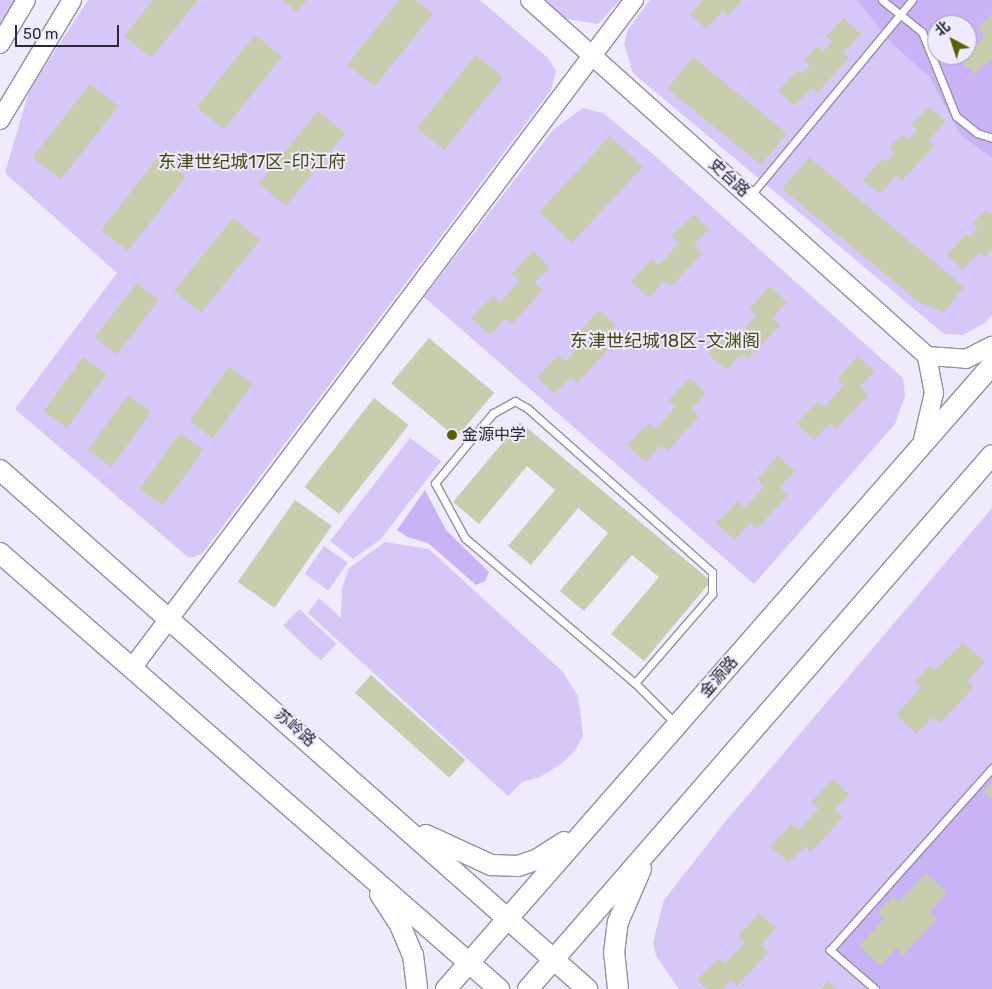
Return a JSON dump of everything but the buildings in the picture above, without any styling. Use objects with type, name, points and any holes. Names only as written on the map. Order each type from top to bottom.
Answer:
[{"type":"main road","name":"金源路","points":[[446,989],[992,365]]},
{"type":"main road","points":[[528,989],[985,470],[992,455]]},
{"type":"main road","name":"苏岭路","points":[[0,470],[508,916],[587,989]]},
{"type":"main road","points":[[0,553],[500,989]]},
{"type":"main road","points":[[405,826],[490,865],[518,866],[538,859],[593,820]]},
{"type":"main road","points":[[618,989],[614,953],[618,922],[649,850]]},
{"type":"main road","points":[[365,872],[400,925],[414,955],[417,989]]},
{"type":"street","points":[[0,44],[26,0]]},
{"type":"street","points":[[0,120],[72,0]]},
{"type":"street","name":"史台路","points":[[530,0],[927,356]]},
{"type":"street","points":[[132,668],[171,620],[634,0]]},
{"type":"street","points":[[922,444],[934,393],[927,356],[966,360],[992,346]]},
{"type":"lane","points":[[882,0],[922,32],[956,116],[977,133],[992,138]]},
{"type":"lane","points":[[750,197],[912,0]]},
{"type":"lane","points":[[635,683],[712,594],[712,572],[527,408],[515,401],[493,413],[435,484],[465,538],[635,683],[676,725]]},
{"type":"lane","points":[[875,989],[830,950],[992,768]]},
{"type":"shaded area","points":[[0,0],[26,0],[0,44]]},
{"type":"shaded area","points":[[88,0],[480,0],[548,58],[556,71],[551,90],[202,554],[189,558],[15,409],[117,273],[5,173],[29,91]]},
{"type":"shaded area","points":[[542,0],[620,0],[598,24],[561,18]]},
{"type":"shaded area","points":[[650,0],[992,0],[992,315],[985,323],[963,335],[944,334],[633,73],[624,44],[628,29]]},
{"type":"shaded area","points":[[857,0],[992,0],[992,158],[961,135],[929,76],[894,46]]},
{"type":"shaded area","points":[[583,108],[603,113],[654,155],[903,378],[905,396],[895,424],[754,584],[424,297],[553,130]]},
{"type":"shaded area","points":[[410,438],[441,461],[381,539],[353,559],[330,541]]},
{"type":"shaded area","points":[[425,490],[446,530],[489,572],[485,581],[476,585],[428,543],[407,537],[397,530]]},
{"type":"shaded area","points":[[992,508],[992,989],[679,989],[656,956],[653,942],[664,900],[725,822]]},
{"type":"shaded area","points":[[385,542],[429,549],[562,671],[578,696],[583,735],[575,751],[561,764],[540,777],[522,782],[508,796],[308,613],[319,598],[341,618],[342,588],[349,568]]},
{"type":"shaded area","points":[[324,546],[348,563],[328,590],[304,574]]},
{"type":"shaded area","points":[[299,609],[336,644],[321,661],[283,626]]},
{"type":"shaded area","points":[[992,768],[992,989],[875,989],[830,950]]},
{"type":"place","name":"金源中学","points":[[452,435]]},
{"type":"district","name":"东津世纪城17区-印江府","points":[[252,162]]},
{"type":"district","name":"东津世纪城18区-文渊阁","points":[[665,341]]}]
